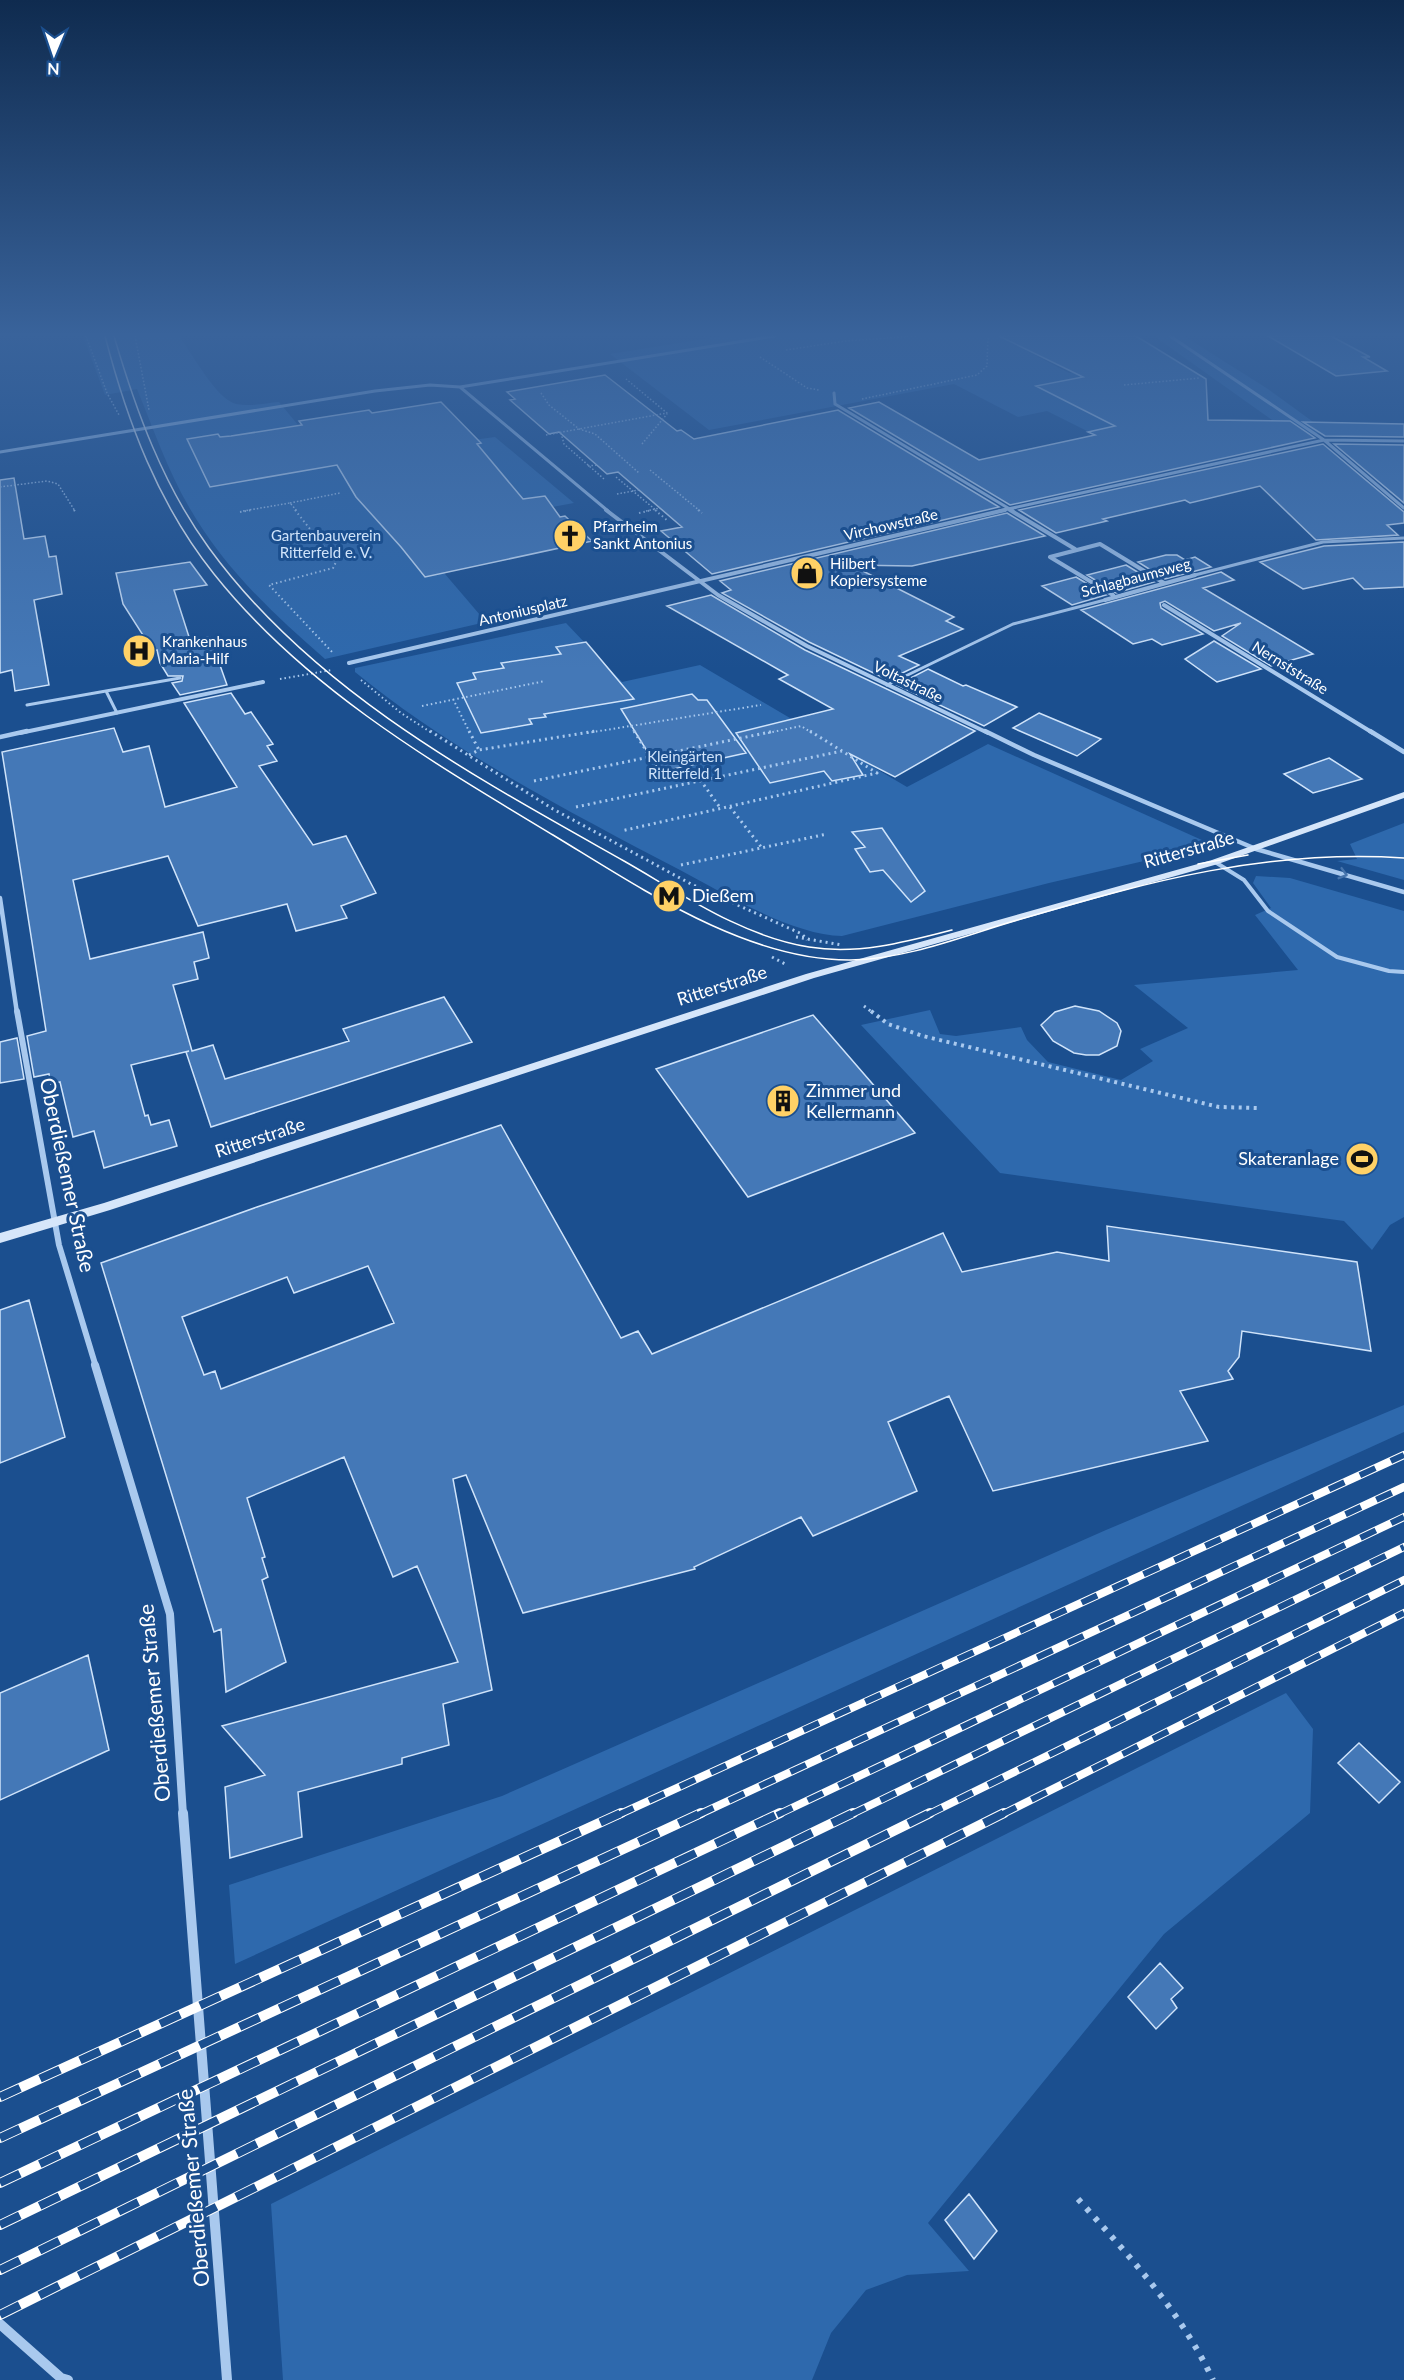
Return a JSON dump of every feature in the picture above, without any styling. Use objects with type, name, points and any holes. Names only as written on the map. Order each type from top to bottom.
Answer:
[{"type":"main road","name":"Ritterstraße","points":[[0,1238],[54,1223],[819,973],[1257,849],[1404,795]]},
{"type":"street","points":[[0,452],[30,447]]},
{"type":"street","name":"Voltastraße","points":[[532,447],[629,529],[718,595],[807,646],[1034,755],[1257,849],[1404,892]]},
{"type":"street","points":[[906,447],[1075,549]]},
{"type":"street","name":"Virchowstraße","points":[[702,582],[1009,509],[1292,447]]},
{"type":"street","points":[[1332,447],[1404,508]]},
{"type":"street","points":[[1113,596],[1050,556],[1100,544],[1164,583]]},
{"type":"street","name":"Schlagbaumsweg","points":[[1105,600],[1195,574]]},
{"type":"street","name":"Antoniusplatz","points":[[347,665],[702,582]]},
{"type":"street","name":"Nernststraße","points":[[1164,605],[1404,752]]},
{"type":"street","points":[[0,737],[263,682]]},
{"type":"street","name":"Oberdießemer Straße","points":[[0,898],[12,984],[54,1223],[170,1614],[190,1924],[227,2380]]},
{"type":"street","points":[[0,2324],[61,2378],[68,2380]]},
{"type":"lane","name":"Schlagbaumsweg","points":[[1195,574],[1323,542],[1404,537]]},
{"type":"lane","points":[[1138,589],[1145,593]]},
{"type":"lane","name":"Schlagbaumsweg","points":[[887,685],[1013,624],[1105,600]]},
{"type":"lane","points":[[27,705],[180,678]]},
{"type":"lane","points":[[106,691],[117,713]]},
{"type":"lane","points":[[1215,862],[1244,880],[1268,911],[1337,957],[1389,971],[1404,972]]},
{"type":"path","points":[[568,447],[604,479]]},
{"type":"path","points":[[610,447],[639,473]]},
{"type":"path","points":[[650,470],[702,513]]},
{"type":"path","points":[[616,477],[668,521]]},
{"type":"path","points":[[0,487],[47,481],[58,484],[76,513]]},
{"type":"path","points":[[240,512],[340,493]]},
{"type":"path","points":[[290,503],[336,562],[333,568],[268,585],[333,653],[401,713],[554,809],[691,884],[802,934],[807,940],[796,937]]},
{"type":"path","points":[[263,682],[347,665]]},
{"type":"path","points":[[422,706],[546,681]]},
{"type":"path","points":[[453,699],[479,750]]},
{"type":"path","points":[[469,755],[479,750],[761,705]]},
{"type":"path","points":[[632,726],[650,757]]},
{"type":"path","points":[[534,782],[801,726],[877,773],[621,831]]},
{"type":"path","points":[[576,807],[842,751]]},
{"type":"path","points":[[669,754],[689,764],[721,809]]},
{"type":"path","points":[[730,807],[762,848]]},
{"type":"path","points":[[681,865],[827,834]]},
{"type":"path","points":[[864,1006],[888,1024],[923,1036],[1219,1107],[1258,1108]]},
{"type":"path","points":[[1078,2199],[1153,2282],[1191,2336],[1213,2380]]},
{"type":"green space","name":"Gartenbauverein Ritterfeld e. V.","points":[[160,447],[316,447],[327,460],[421,447],[507,447],[574,503],[410,533],[486,622],[325,659],[250,589],[217,550],[181,493]]},
{"type":"green space","name":"Kleingärten Ritterfeld 1","points":[[566,623],[622,682],[700,665],[907,787],[988,744],[1213,845],[1049,883],[842,936],[823,934],[802,929],[759,912],[554,803],[431,728],[355,672],[355,668]]},
{"type":"green space","points":[[1404,823],[1404,880],[1337,861],[1357,859],[1350,844]]},
{"type":"green space","points":[[1256,876],[1290,878],[1404,911],[1404,1217],[1390,1225],[1372,1250],[1344,1221],[1000,1173],[861,1025],[930,1010],[940,1034],[956,1036],[1021,1027],[1027,1040],[1048,1062],[1121,1080],[1153,1061],[1140,1049],[1188,1028],[1134,985],[1298,970],[1255,915],[1271,908],[1253,883]]},
{"type":"green space","points":[[1404,1405],[1404,1432],[235,1964],[229,1885],[502,1796],[1106,1530]]},
{"type":"green space","points":[[1286,1693],[1313,1729],[1310,1813],[1164,1934],[928,2223],[969,2271],[907,2275],[866,2290],[831,2333],[812,2380],[283,2380],[271,2204]]},
{"type":"building","points":[[191,447],[480,447],[523,499],[545,496],[560,517],[565,516],[592,541],[425,577],[356,497],[337,465],[210,487]]},
{"type":"building","points":[[576,447],[900,447],[999,507],[712,574],[661,531],[682,527],[618,472],[607,474]]},
{"type":"building","points":[[914,447],[957,447],[979,460],[1039,447],[1274,447],[1010,505]]},
{"type":"building","points":[[1309,447],[1327,447],[1404,512],[1404,523],[1387,525],[1398,535],[1316,540],[1260,486],[1190,503],[1185,500],[1103,519],[1107,521],[1056,533],[1019,510]]},
{"type":"building","points":[[1338,447],[1404,447],[1404,503]]},
{"type":"building","points":[[14,478],[24,539],[45,536],[49,557],[56,556],[62,594],[34,600],[49,685],[15,691],[12,670],[0,673],[0,480]]},
{"type":"building","points":[[1007,513],[1045,536],[912,566],[851,565],[954,617],[946,621],[963,629],[899,656],[919,665],[888,680],[809,642],[722,593],[731,590],[720,581]]},
{"type":"building","points":[[1404,542],[1404,587],[1364,589],[1353,578],[1303,589],[1260,562],[1324,546]]},
{"type":"building","points":[[1166,555],[1177,555],[1185,560],[1195,557],[1211,567],[1165,579],[1138,562]]},
{"type":"building","points":[[190,562],[207,585],[174,590],[190,640],[210,637],[227,685],[180,695],[172,683],[182,681],[183,676],[168,676],[160,663],[157,650],[153,651],[123,604],[116,573]]},
{"type":"building","points":[[1126,565],[1154,582],[1116,593],[1087,575]]},
{"type":"building","points":[[1221,572],[1234,580],[1203,588],[1313,654],[1271,666],[1222,636],[1241,623],[1214,631],[1165,601],[1160,603],[1161,608],[1203,634],[1162,645],[1152,639],[1133,644],[1081,610]]},
{"type":"building","points":[[1076,577],[1106,595],[1072,605],[1042,586]]},
{"type":"building","points":[[711,595],[805,650],[975,731],[895,777],[850,754],[863,775],[832,781],[824,771],[770,783],[736,733],[833,709],[779,679],[788,675],[667,606]]},
{"type":"building","points":[[1214,641],[1261,669],[1217,682],[1185,659]]},
{"type":"building","points":[[586,642],[634,699],[544,714],[546,717],[529,719],[532,724],[481,733],[457,683],[476,679],[473,673],[504,668],[501,663],[561,654],[556,647]]},
{"type":"building","points":[[928,669],[963,686],[966,685],[1017,707],[984,726],[897,685]]},
{"type":"building","points":[[231,693],[245,714],[251,712],[273,744],[267,746],[277,761],[259,766],[313,845],[346,836],[376,893],[341,906],[347,918],[296,931],[287,904],[198,926],[168,856],[73,880],[90,959],[203,932],[209,958],[194,962],[198,979],[173,985],[192,1051],[213,1045],[225,1079],[349,1041],[343,1029],[444,997],[472,1042],[211,1127],[186,1052],[189,1051],[131,1065],[145,1116],[148,1115],[151,1125],[169,1120],[177,1146],[104,1168],[94,1131],[73,1137],[60,1082],[51,1084],[49,1074],[34,1077],[27,1036],[46,1031],[2,752],[114,728],[123,752],[149,746],[165,807],[237,787],[184,703]]},
{"type":"building","points":[[692,694],[698,700],[707,700],[746,753],[660,772],[621,709]]},
{"type":"building","points":[[1039,713],[1101,739],[1077,756],[1013,728]]},
{"type":"building","points":[[1329,758],[1362,779],[1313,793],[1284,774]]},
{"type":"building","points":[[882,828],[925,891],[911,902],[883,870],[870,872],[855,849],[865,847],[852,832]]},
{"type":"building","points":[[1075,1006],[1099,1011],[1117,1023],[1121,1031],[1117,1046],[1099,1055],[1086,1055],[1074,1053],[1053,1041],[1041,1025],[1055,1012]]},
{"type":"building","name":"Zimmer und Kellermann","points":[[813,1015],[915,1133],[748,1197],[656,1069]]},
{"type":"building","points":[[17,1038],[24,1079],[0,1083],[0,1042]]},
{"type":"building","points":[[501,1125],[621,1338],[638,1331],[652,1354],[943,1233],[962,1272],[1057,1252],[1109,1261],[1107,1226],[1357,1262],[1371,1351],[1242,1331],[1239,1357],[1228,1371],[1233,1379],[1180,1391],[1208,1441],[993,1491],[949,1396],[888,1422],[917,1491],[813,1536],[801,1517],[694,1567],[695,1569],[523,1613],[466,1475],[453,1479],[492,1690],[443,1704],[449,1745],[402,1758],[402,1764],[298,1792],[302,1837],[230,1858],[225,1787],[265,1775],[222,1726],[458,1662],[417,1566],[393,1577],[344,1457],[247,1498],[265,1557],[262,1558],[268,1577],[262,1580],[286,1662],[226,1692],[221,1629],[214,1632],[101,1263],[257,1207]],"holes":[[[368,1266],[394,1323],[221,1389],[215,1371],[204,1375],[182,1317],[287,1277],[294,1293]]]},
{"type":"building","points":[[29,1300],[65,1437],[0,1463],[0,1310]]},
{"type":"building","points":[[88,1655],[109,1750],[0,1800],[0,1693]]},
{"type":"building","points":[[1359,1743],[1400,1782],[1379,1803],[1338,1763]]},
{"type":"building","points":[[1160,1963],[1183,1988],[1171,1999],[1177,2008],[1156,2029],[1128,1997]]},
{"type":"building","points":[[969,2194],[997,2231],[974,2259],[945,2220]]},
{"type":"tram line","points":[[141,447],[176,519],[214,574],[249,615],[328,687],[415,750],[621,877],[657,898],[733,935],[772,948],[812,957],[873,959],[916,951],[1116,892],[1210,871],[1304,858],[1354,856],[1404,858]]},
{"type":"tram line","points":[[153,447],[178,499],[209,548],[250,599],[296,645],[346,687],[399,726],[511,797],[690,900],[736,924],[784,942],[827,949],[864,948],[899,943],[952,930]]},
{"type":"tram line","points":[[1198,864],[1248,855]]},
{"type":"railway","points":[[618,1815],[1404,1455]]},
{"type":"railway","points":[[698,1815],[1404,1487]]},
{"type":"railway","points":[[777,1815],[1404,1517]]},
{"type":"railway","points":[[850,1815],[1404,1547]]},
{"type":"railway","points":[[927,1815],[1404,1580]]},
{"type":"railway","points":[[1001,1815],[1404,1613]]},
{"type":"railway","points":[[0,2097],[621,1813]]},
{"type":"railway","points":[[0,2138],[701,1813]]},
{"type":"railway","points":[[0,2183],[780,1813]]},
{"type":"railway","points":[[0,2225],[853,1813]]},
{"type":"railway","points":[[0,2270],[930,1813]]},
{"type":"railway","points":[[0,2315],[1004,1813]]},
{"type":"place","name":"Pfarrheim Sankt Antonius","points":[[570,536]]},
{"type":"place","name":"Hilbert Kopiersysteme","points":[[807,573]]},
{"type":"place","name":"Krankenhaus Maria-Hilf","points":[[139,651]]},
{"type":"place","name":"Dießem","points":[[669,896]]},
{"type":"place","name":"Zimmer und Kellermann","points":[[783,1101]]},
{"type":"place","name":"Skateranlage","points":[[1362,1159]]}]
